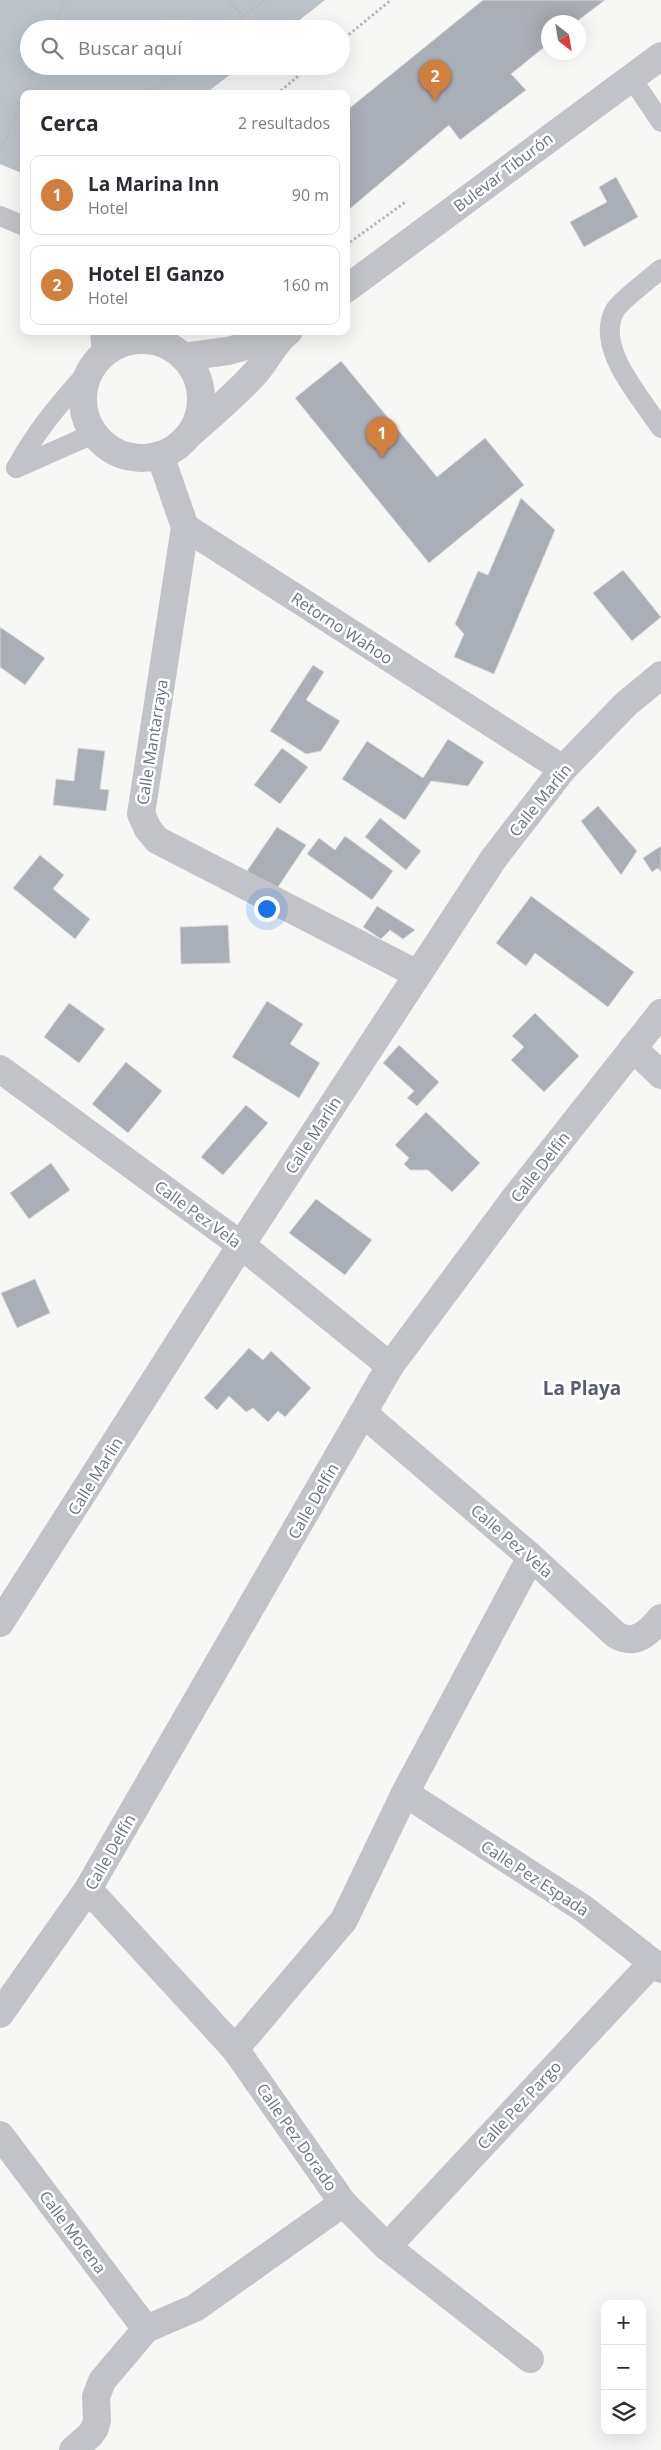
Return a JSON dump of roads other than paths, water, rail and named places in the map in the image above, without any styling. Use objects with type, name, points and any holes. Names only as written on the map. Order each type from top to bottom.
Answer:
[{"type":"street","name":"Bulevar Tiburón","points":[[350,286],[661,56]]},
{"type":"street","points":[[183,357],[228,351],[283,335]]},
{"type":"street","points":[[190,434],[198,418],[201,399],[199,381],[183,357],[161,343],[145,336],[124,342],[96,354],[82,399],[85,417],[93,434],[106,447],[123,455],[141,458],[160,455],[176,447],[233,396],[258,370],[285,335]]},
{"type":"street","points":[[160,455],[185,527]]},
{"type":"street","name":"Retorno Wahoo","points":[[185,527],[563,769]]},
{"type":"street","name":"Calle Mantarraya","points":[[185,527],[141,814],[148,829],[157,840],[417,974]]},
{"type":"street","name":"Calle Marlin","points":[[0,1623],[241,1245],[494,858],[563,769],[626,704],[661,675]]},
{"type":"street","name":"Calle Delfín","points":[[0,2014],[8,1982],[88,1889],[390,1366],[514,1199],[661,1013]]},
{"type":"street","points":[[633,1048],[661,1075]]},
{"type":"street","name":"Calle Pez Vela","points":[[0,1069],[241,1245],[390,1366]]},
{"type":"street","name":"Calle Pez Vela","points":[[364,1414],[531,1557],[616,1635],[624,1640],[637,1639],[650,1631],[661,1618]]},
{"type":"street","points":[[235,2049],[344,1920],[405,1793],[531,1557]]},
{"type":"street","name":"Calle Pez Espada","points":[[405,1793],[584,1909],[657,1966]]},
{"type":"street","name":"Calle Pez Dorado","points":[[88,1889],[235,2049],[343,2203],[387,2247],[530,2359]]},
{"type":"street","name":"Calle Pez Pargo","points":[[387,2247],[657,1966]]},
{"type":"street","name":"Calle Morena","points":[[0,2135],[146,2329]]},
{"type":"street","points":[[73,2450],[90,2436],[95,2428],[96,2397],[102,2381],[146,2329],[195,2308],[343,2203]]},
{"type":"lane","points":[[632,79],[661,122]]},
{"type":"lane","points":[[0,216],[20,224]]},
{"type":"lane","points":[[661,269],[616,309],[609,335],[615,360],[661,428]]},
{"type":"lane","points":[[93,434],[16,468],[31,440],[96,354]]},
{"type":"place","name":"Hotel El Ganzo","points":[[435,101]]},
{"type":"place","name":"La Marina Inn","points":[[382,458]]},
{"type":"district","name":"La Playa","points":[[582,1388]]}]
